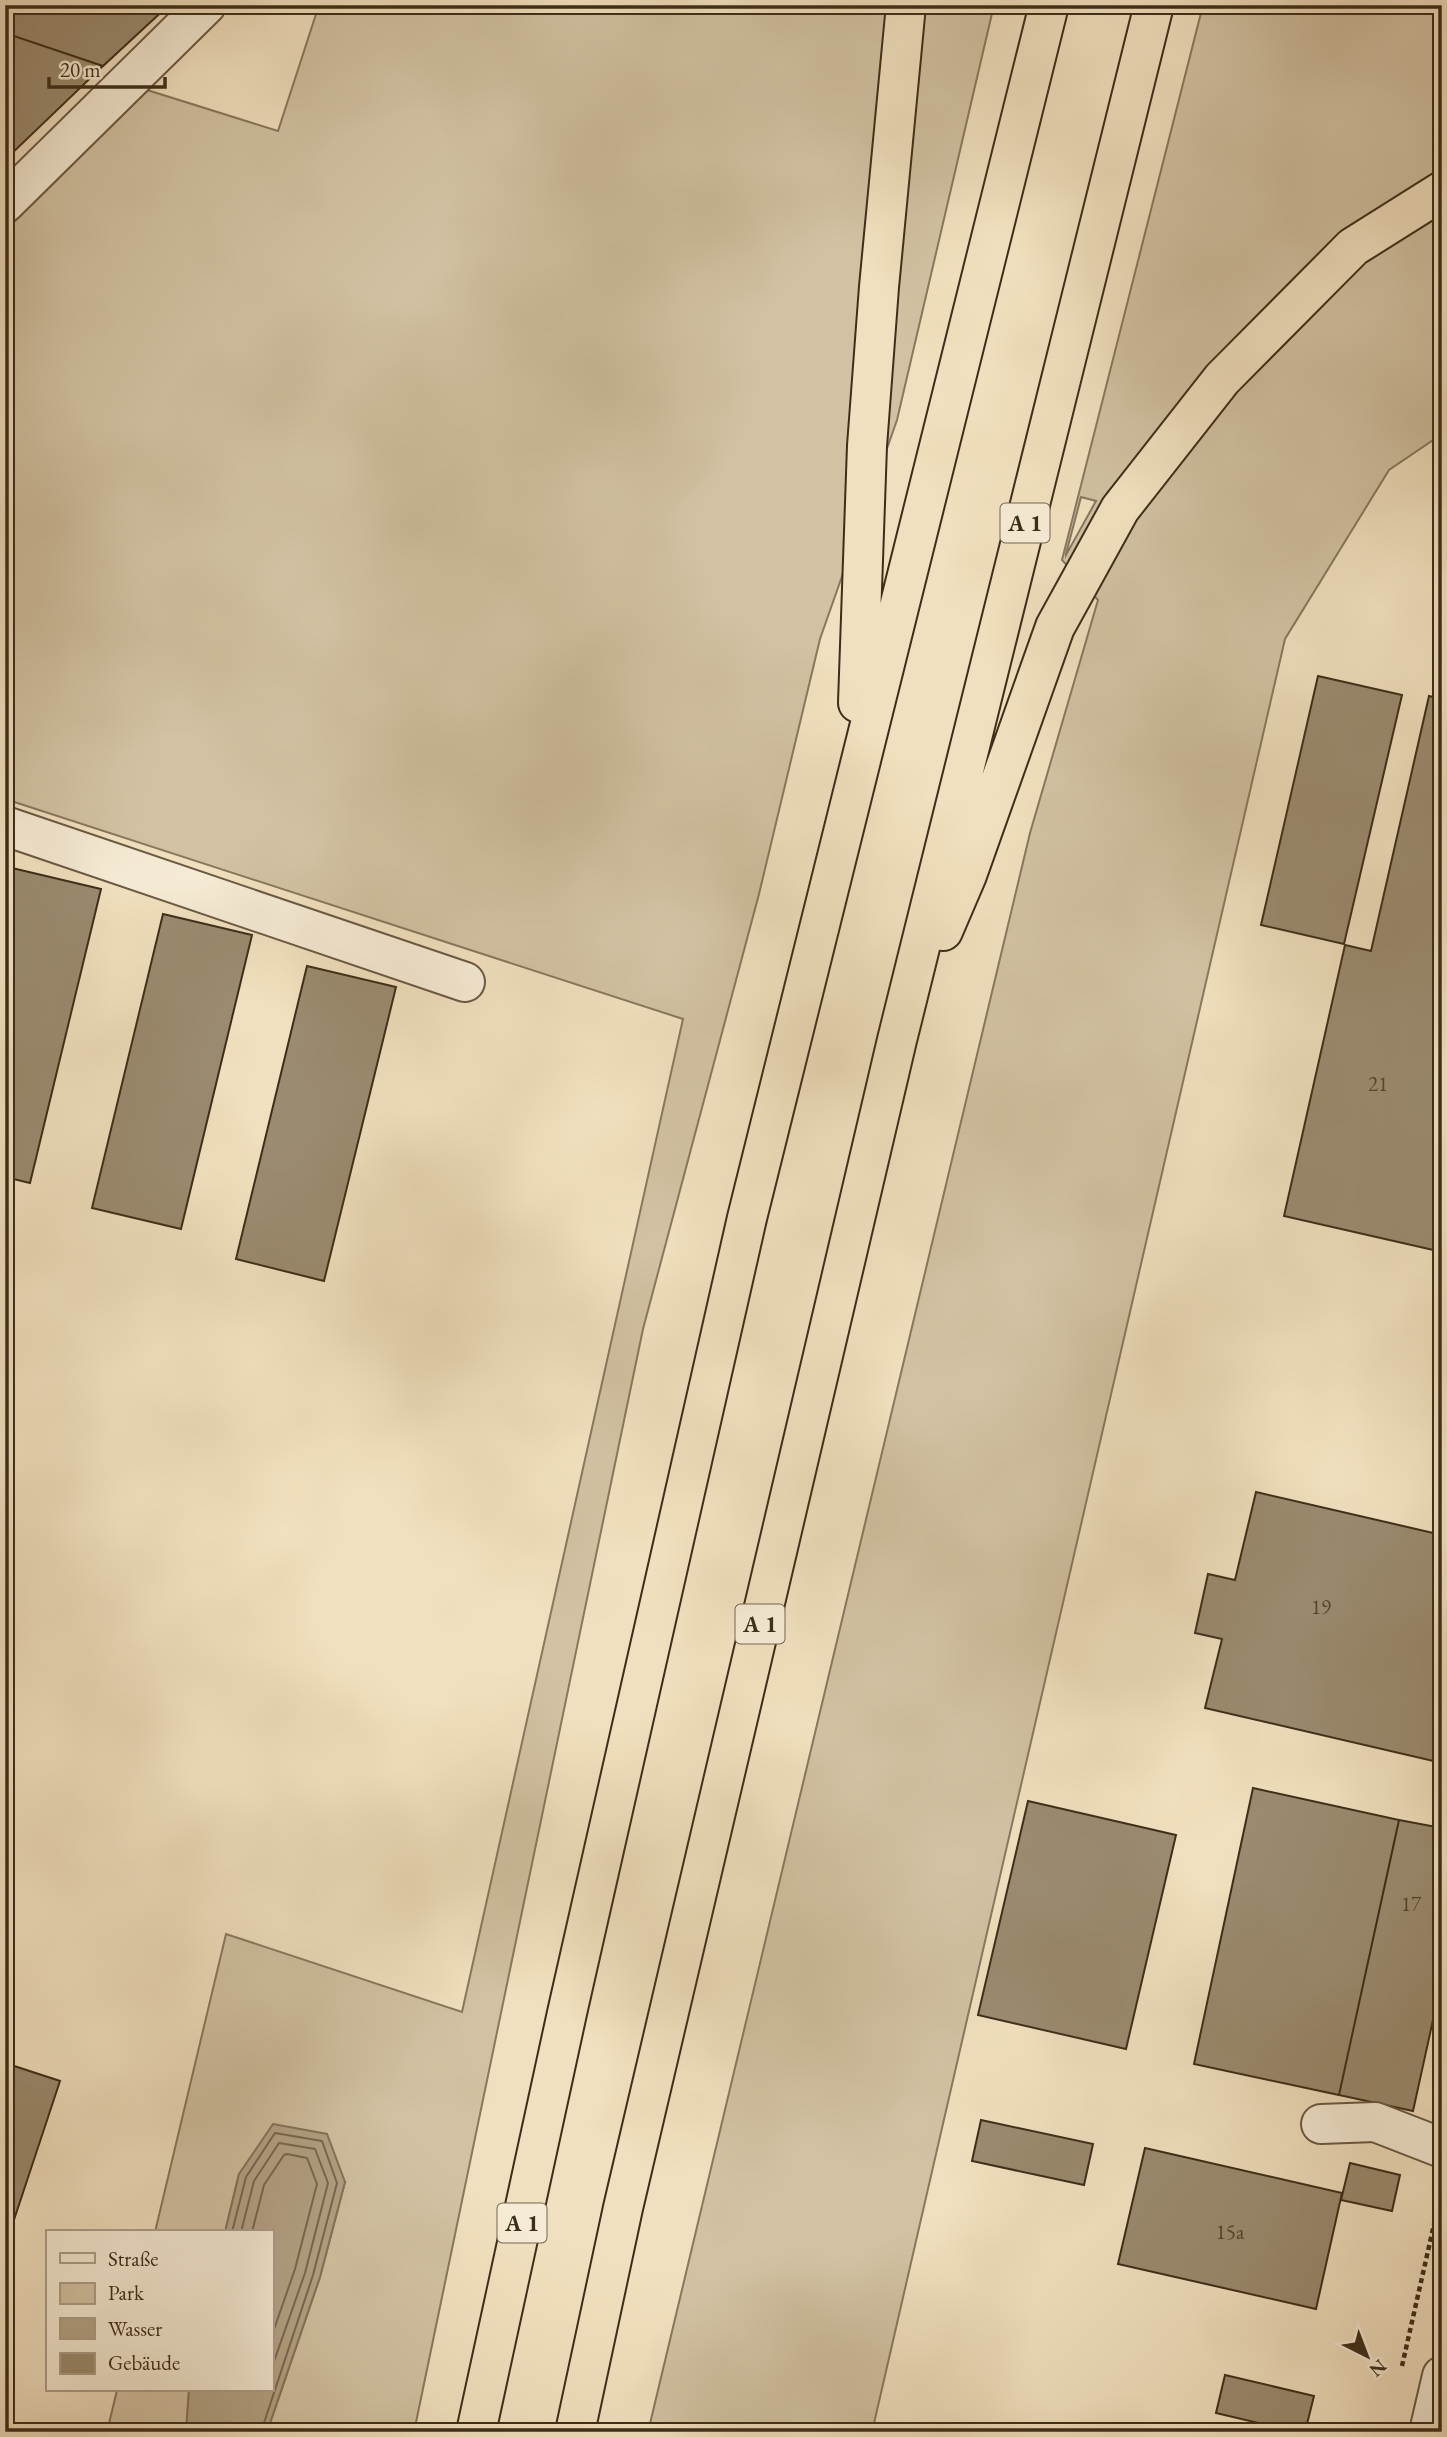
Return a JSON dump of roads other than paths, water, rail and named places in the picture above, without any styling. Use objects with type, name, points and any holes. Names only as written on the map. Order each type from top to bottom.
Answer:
[{"type":"highway","points":[[855,782],[867,446],[906,5]]},
{"type":"highway","name":"A 1","points":[[477,2432],[567,2013],[747,1218],[1049,5]]},
{"type":"highway","name":"A 1","points":[[575,2432],[623,2208],[897,1040],[1154,5]]},
{"type":"highway","points":[[897,1040],[967,875],[1055,627],[1120,509],[1222,379],[1353,247],[1442,191]]},
{"type":"street","points":[[5,203],[206,5]]},
{"type":"street","points":[[5,826],[465,982]]},
{"type":"street","points":[[1321,2124],[1375,2122],[1442,2148]]},
{"type":"street","points":[[1429,2432],[1442,2376]]},
{"type":"water","points":[[273,2124],[327,2134],[345,2182],[320,2277],[267,2432],[186,2432],[189,2392],[273,2392],[273,2230],[225,2230],[239,2174]]}]
